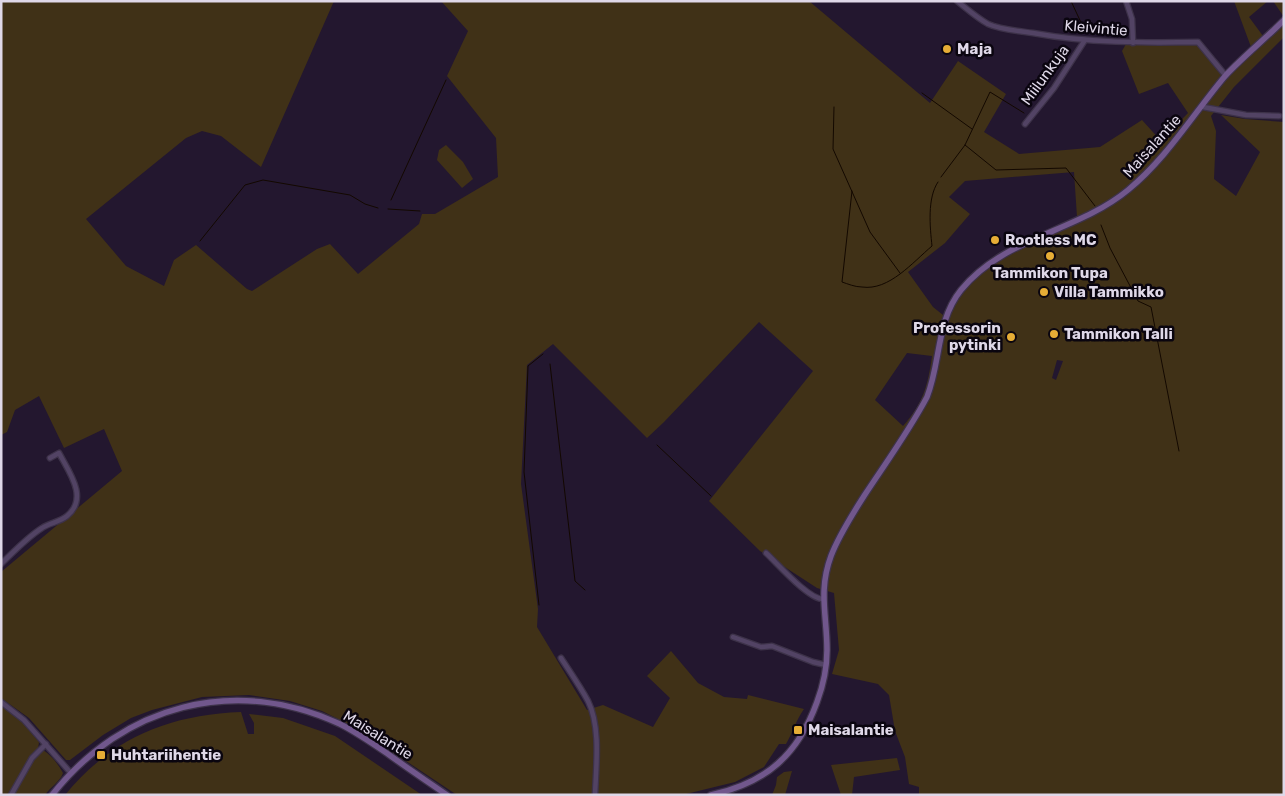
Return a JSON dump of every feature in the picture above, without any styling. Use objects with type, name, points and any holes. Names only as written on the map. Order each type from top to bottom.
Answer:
[{"type":"main road","name":"Maisalantie","points":[[711,795],[737,788],[758,778],[778,764],[790,752],[807,728],[818,698],[826,665],[827,638],[823,599],[826,569],[838,540],[927,397],[933,380],[942,328],[960,290],[978,272],[1000,256],[1032,239],[1074,222],[1127,191],[1148,172],[1174,143],[1226,76],[1284,20]]},
{"type":"main road","name":"Maisalantie","points":[[52,795],[70,772],[92,753],[119,733],[149,718],[182,707],[243,700],[296,708],[342,725],[375,745],[447,795]]},
{"type":"street","name":"Kleivintie","points":[[957,1],[977,17],[990,24],[1044,35],[1133,43],[1198,42],[1226,76]]},
{"type":"street","points":[[1126,1],[1132,19],[1133,43]]},
{"type":"street","name":"Miilunkuja","points":[[1025,124],[1054,88],[1085,40]]},
{"type":"street","points":[[1203,107],[1246,115],[1279,116]]},
{"type":"street","points":[[1,564],[42,528],[66,517],[74,508],[77,500],[77,490],[59,453],[50,458]]},
{"type":"street","points":[[766,553],[803,590],[818,599],[823,599]]},
{"type":"street","points":[[733,637],[761,646],[772,646],[826,665]]},
{"type":"street","points":[[561,658],[588,702],[593,719],[596,739],[595,795]]},
{"type":"street","points":[[1,702],[24,720],[70,772]]},
{"type":"street","points":[[11,795],[32,758],[46,744]]},
{"type":"shaded area","points":[[1,1],[334,1],[261,167],[221,136],[202,131],[186,138],[86,219],[126,266],[164,286],[174,260],[196,245],[247,289],[252,291],[317,249],[330,244],[358,274],[419,224],[422,214],[435,214],[498,177],[496,138],[447,76],[468,31],[441,1],[809,1],[930,103],[958,61],[1006,94],[984,132],[1019,154],[1100,147],[1142,120],[1161,141],[1188,113],[1168,83],[1139,94],[1122,51],[1126,44],[1198,44],[1224,74],[1251,47],[1234,1],[1268,1],[1249,17],[1263,36],[1284,17],[1284,37],[1234,87],[1211,116],[1216,131],[1214,179],[1236,196],[1260,152],[1221,115],[1284,122],[1284,795],[919,795],[919,787],[909,784],[905,757],[895,731],[889,695],[878,684],[832,674],[839,650],[834,593],[817,588],[760,551],[709,501],[813,371],[759,322],[647,438],[553,344],[527,365],[521,484],[538,609],[537,627],[587,710],[603,705],[653,727],[670,698],[647,676],[671,651],[698,683],[724,697],[747,699],[748,695],[804,709],[786,744],[779,744],[764,767],[735,782],[682,795],[457,795],[358,729],[322,711],[290,701],[249,695],[202,697],[152,710],[131,718],[103,735],[70,760],[66,760],[29,718],[1,698],[1,572],[122,471],[104,429],[64,448],[39,396],[15,410],[7,432],[1,435]],"holes":[[[1074,172],[1077,217],[1019,244],[984,266],[968,280],[943,315],[933,307],[908,272],[945,243],[970,214],[949,197],[965,181]],[[907,353],[932,356],[924,394],[903,426],[875,400]],[[1057,360],[1063,361],[1056,380],[1052,378]]]},
{"type":"shaded area","points":[[1273,1],[1284,1],[1284,17]]},
{"type":"shaded area","points":[[446,145],[463,162],[473,179],[462,188],[437,160],[439,150]]},
{"type":"shaded area","points":[[1,706],[22,722],[39,742],[38,749],[24,767],[8,795],[1,795]]},
{"type":"shaded area","points":[[241,712],[248,734],[254,734],[254,723],[249,714],[283,718],[335,736],[422,795],[65,795],[102,758],[122,744],[143,733],[189,718]]},
{"type":"shaded area","points":[[43,750],[57,763],[63,773],[62,776],[45,795],[14,795],[33,759]]},
{"type":"shaded area","points":[[897,758],[900,770],[854,777],[852,795],[841,795],[831,765]]},
{"type":"shaded area","points":[[792,771],[785,795],[772,795],[777,777],[784,772]]},
{"type":"waterway","points":[[1071,1],[1084,29]]},
{"type":"waterway","points":[[391,200],[446,80]]},
{"type":"waterway","points":[[941,177],[965,145],[990,92],[1024,113]]},
{"type":"waterway","points":[[922,93],[972,129]]},
{"type":"waterway","points":[[834,107],[833,149],[870,232],[900,273]]},
{"type":"waterway","points":[[965,145],[996,170],[1066,168],[1095,206]]},
{"type":"waterway","points":[[200,241],[245,185],[263,180],[350,195],[365,204],[378,208]]},
{"type":"waterway","points":[[852,191],[842,282],[872,287],[882,285],[900,274],[932,246],[931,204],[938,182]]},
{"type":"waterway","points":[[388,209],[420,211]]},
{"type":"waterway","points":[[1101,225],[1110,248],[1138,301],[1151,307],[1179,451]]},
{"type":"waterway","points":[[539,605],[524,472],[528,366],[543,354]]},
{"type":"waterway","points":[[550,364],[575,581],[585,590]]},
{"type":"waterway","points":[[657,445],[711,496]]},
{"type":"place","name":"Maja","points":[[947,49]]},
{"type":"place","name":"Rootless MC","points":[[995,240]]},
{"type":"place","name":"Tammikon Tupa","points":[[1050,256]]},
{"type":"place","name":"Villa Tammikko","points":[[1044,292]]},
{"type":"place","name":"Tammikon Talli","points":[[1054,334]]},
{"type":"place","name":"Professorin pytinki","points":[[1011,337]]},
{"type":"place","name":"Maisalantie","points":[[798,730]]},
{"type":"place","name":"Huhtariihentie","points":[[101,755]]}]
